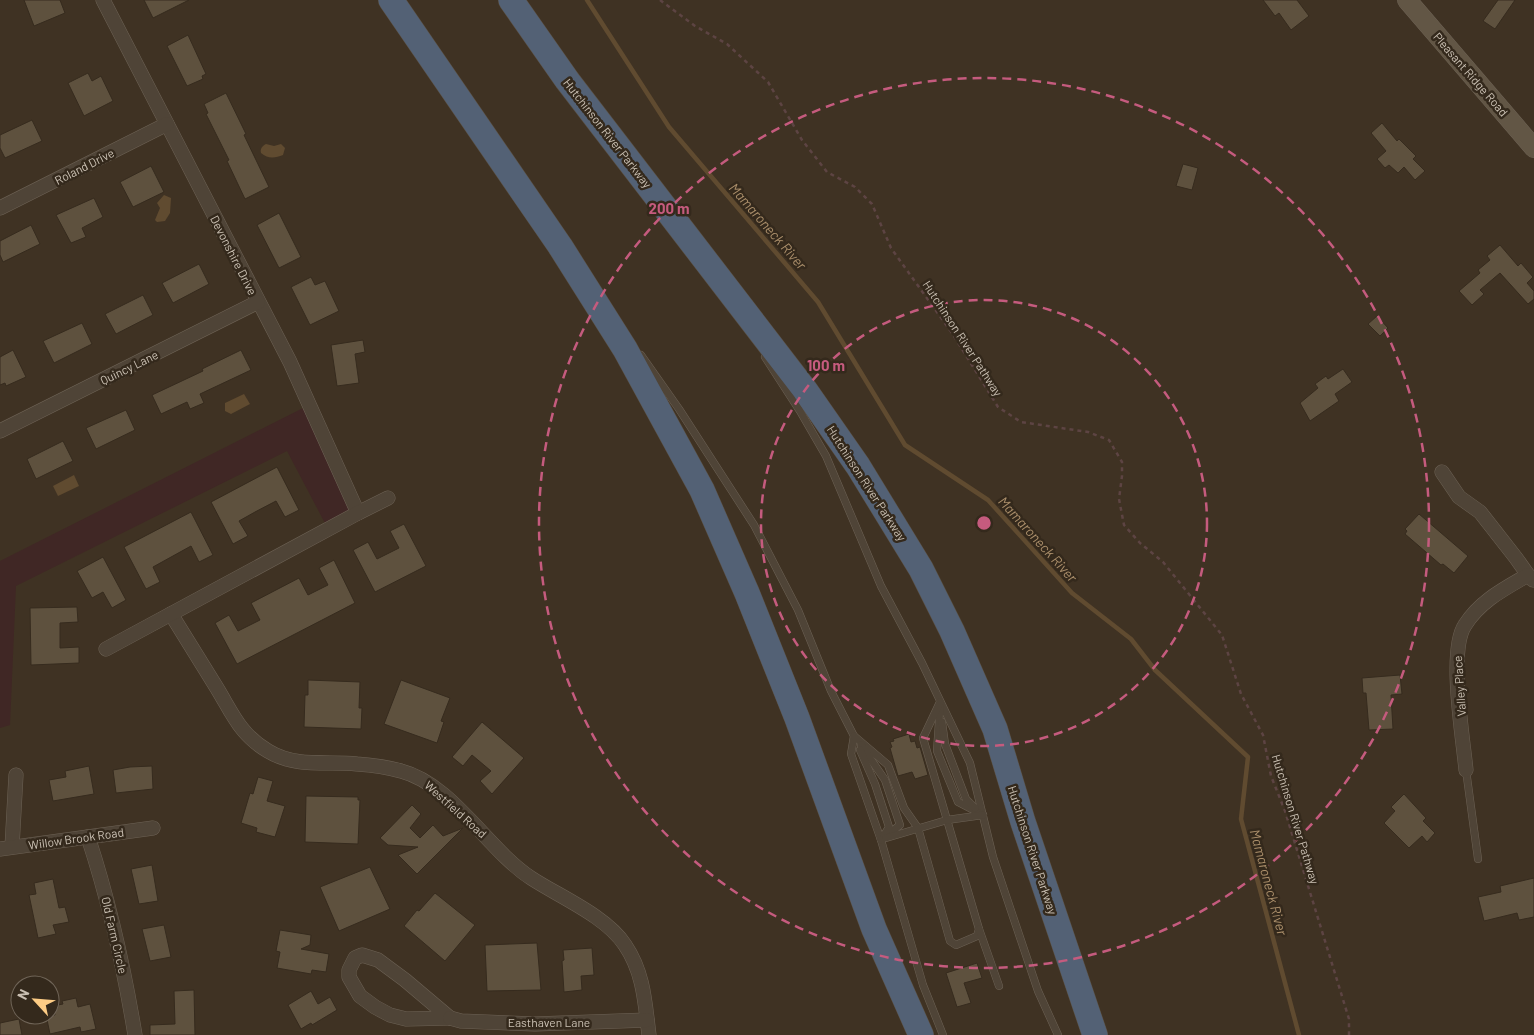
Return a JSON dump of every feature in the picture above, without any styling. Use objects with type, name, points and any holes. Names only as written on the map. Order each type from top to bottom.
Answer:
[{"type":"highway","points":[[391,0],[560,246],[625,349],[702,490],[747,593],[797,718],[874,929],[921,1035]]},
{"type":"highway","name":"Hutchinson River Parkway","points":[[511,0],[567,80],[805,390],[858,466],[921,569],[952,631],[995,729],[1023,822],[1095,1035]]},
{"type":"street","name":"Devonshire Drive","points":[[103,0],[290,362],[358,513]]},
{"type":"street","name":"Pleasant Ridge Road","points":[[1407,0],[1534,148]]},
{"type":"street","name":"Roland Drive","points":[[0,208],[167,124]]},
{"type":"street","name":"Quincy Lane","points":[[0,431],[258,302]]},
{"type":"street","points":[[1442,472],[1459,497],[1480,512],[1531,578]]},
{"type":"street","points":[[106,649],[388,498]]},
{"type":"street","name":"Valley Place","points":[[1466,770],[1457,677],[1457,649],[1464,626],[1480,606],[1493,595],[1531,578]]},
{"type":"street","name":"Westfield Road","points":[[171,614],[238,725],[255,742],[269,752],[291,760],[315,764],[356,764],[401,771],[418,776],[436,788],[479,828],[507,859],[530,877],[615,931],[626,946],[641,977],[649,1035]]},
{"type":"street","points":[[6,848],[16,775]]},
{"type":"street","name":"Willow Brook Road","points":[[6,848],[153,828]]},
{"type":"street","name":"Old Farm Circle","points":[[88,836],[104,889],[128,994],[135,1035]]},
{"type":"street","name":"Easthaven Lane","points":[[450,1018],[378,960],[362,955],[355,958],[349,970],[349,977],[360,996],[390,1015],[406,1019],[450,1018],[460,1021],[535,1024],[647,1020]]},
{"type":"lane","points":[[560,246],[623,331]]},
{"type":"lane","points":[[711,267],[749,331]]},
{"type":"lane","points":[[635,346],[679,409],[754,525],[798,610],[831,691],[854,736],[874,784],[889,828],[881,840]]},
{"type":"lane","points":[[759,347],[800,410],[826,456],[881,586],[922,663],[970,764],[993,857],[1038,991],[1058,1035]]},
{"type":"lane","points":[[940,702],[937,751],[958,802],[983,815]]},
{"type":"lane","points":[[940,702],[923,738],[979,929],[1000,986]]},
{"type":"lane","points":[[854,736],[888,765],[904,808],[918,828],[950,941],[956,945],[977,936],[979,929]]},
{"type":"lane","points":[[854,736],[852,754],[881,840],[923,985],[943,1035]]},
{"type":"lane","points":[[854,736],[885,780],[900,825],[881,840]]},
{"type":"lane","points":[[1466,770],[1478,859]]},
{"type":"lane","points":[[881,840],[947,820],[983,815]]},
{"type":"path","name":"Hutchinson River Pathway","points":[[660,0],[695,26],[728,44],[768,82],[802,140],[827,172],[855,187],[872,204],[891,248],[952,333],[998,407],[1021,422],[1088,432],[1109,440],[1122,462],[1119,499],[1124,525],[1140,543],[1163,562],[1222,635],[1241,694],[1263,735],[1272,776],[1286,811],[1349,1019],[1349,1035]]},
{"type":"shaded area","points":[[266,144],[274,146],[281,144],[285,148],[283,155],[272,157],[264,155],[261,153],[261,150]]},
{"type":"shaded area","points":[[164,195],[171,198],[170,213],[165,221],[157,222],[155,220],[160,208],[157,203]]},
{"type":"shaded area","points":[[244,394],[250,404],[231,414],[225,411],[225,403]]},
{"type":"shaded area","points":[[309,405],[358,513],[328,529],[287,451],[16,586],[10,725],[0,728],[0,561]]},
{"type":"shaded area","points":[[74,475],[79,486],[58,496],[53,486]]},
{"type":"building","points":[[24,0],[60,0],[65,13],[34,26]]},
{"type":"building","points":[[144,0],[189,0],[153,18]]},
{"type":"building","points":[[1263,0],[1297,0],[1309,16],[1291,30],[1279,13],[1275,16]]},
{"type":"building","points":[[1498,0],[1515,0],[1495,29],[1483,21]]},
{"type":"building","points":[[188,35],[206,74],[202,76],[203,79],[187,86],[167,46]]},
{"type":"building","points":[[88,73],[92,81],[101,76],[113,101],[84,116],[68,83]]},
{"type":"building","points":[[226,93],[269,187],[245,199],[227,161],[229,160],[206,114],[208,113],[204,104]]},
{"type":"building","points":[[32,120],[42,141],[5,158],[0,148],[0,135]]},
{"type":"building","points":[[1382,123],[1397,141],[1399,139],[1416,156],[1413,159],[1425,171],[1415,180],[1404,167],[1398,173],[1389,165],[1385,168],[1377,159],[1386,151],[1371,133]]},
{"type":"building","points":[[1183,164],[1198,168],[1192,190],[1176,186]]},
{"type":"building","points":[[151,166],[164,192],[133,207],[120,182]]},
{"type":"building","points":[[94,198],[103,217],[82,228],[86,237],[71,243],[56,215]]},
{"type":"building","points":[[279,213],[301,257],[279,268],[257,225]]},
{"type":"building","points":[[31,225],[40,244],[3,262],[0,255],[0,241]]},
{"type":"building","points":[[1500,245],[1518,266],[1521,263],[1533,277],[1527,283],[1534,291],[1534,299],[1528,304],[1500,273],[1480,290],[1484,294],[1472,305],[1459,291],[1480,273],[1478,270],[1490,260],[1487,256]]},
{"type":"building","points":[[199,264],[209,284],[173,303],[162,283]]},
{"type":"building","points":[[311,277],[315,285],[325,281],[339,311],[310,325],[291,287]]},
{"type":"building","points":[[143,295],[153,315],[116,334],[105,314]]},
{"type":"building","points":[[1377,316],[1388,328],[1380,336],[1368,324]]},
{"type":"building","points":[[82,323],[92,344],[54,363],[43,341]]},
{"type":"building","points":[[363,340],[365,352],[355,354],[359,383],[337,386],[331,345]]},
{"type":"building","points":[[13,350],[26,377],[6,386],[5,383],[0,385],[0,357]]},
{"type":"building","points":[[241,350],[251,370],[200,394],[204,403],[190,409],[187,402],[161,414],[152,395],[203,371],[202,369]]},
{"type":"building","points":[[1343,369],[1352,382],[1335,394],[1339,401],[1310,421],[1300,403],[1318,388],[1315,384],[1326,376],[1328,379]]},
{"type":"building","points":[[126,410],[135,430],[96,449],[86,428]]},
{"type":"building","points":[[63,441],[73,461],[36,479],[27,459]]},
{"type":"building","points":[[277,467],[299,510],[285,517],[276,501],[239,521],[248,536],[233,544],[211,502]]},
{"type":"building","points":[[191,512],[213,555],[199,562],[191,546],[153,567],[160,582],[146,589],[124,547]]},
{"type":"building","points":[[1419,514],[1468,556],[1454,573],[1443,564],[1441,565],[1405,534],[1407,531],[1405,529]]},
{"type":"building","points":[[404,524],[426,566],[375,592],[353,550],[368,542],[377,559],[399,548],[390,531]]},
{"type":"building","points":[[103,557],[126,600],[112,608],[103,592],[92,598],[77,571]]},
{"type":"building","points":[[334,560],[355,603],[237,664],[215,623],[229,615],[238,631],[260,620],[251,603],[299,578],[308,595],[328,585],[319,568]]},
{"type":"building","points":[[77,607],[78,622],[60,623],[60,648],[79,647],[79,663],[31,665],[30,608]]},
{"type":"building","points":[[1400,675],[1402,694],[1391,695],[1393,729],[1369,730],[1366,693],[1363,693],[1362,678]]},
{"type":"building","points":[[308,680],[360,682],[359,708],[362,708],[361,729],[304,727],[305,695],[308,695]]},
{"type":"building","points":[[401,680],[450,698],[441,721],[444,722],[437,743],[384,724]]},
{"type":"building","points":[[482,722],[524,758],[492,794],[480,781],[491,771],[472,755],[463,766],[452,757]]},
{"type":"building","points":[[909,734],[911,742],[915,741],[917,748],[920,747],[928,775],[915,779],[912,772],[898,776],[890,748],[892,747],[890,742],[894,741],[893,739]]},
{"type":"building","points":[[89,766],[94,794],[53,801],[49,780],[66,777],[65,771]]},
{"type":"building","points":[[152,766],[153,789],[116,793],[113,770]]},
{"type":"building","points":[[258,777],[273,781],[267,801],[285,806],[275,837],[256,832],[257,828],[241,823],[250,793],[253,794]]},
{"type":"building","points":[[1404,794],[1426,818],[1423,821],[1435,833],[1427,842],[1422,836],[1409,848],[1384,823],[1395,811],[1391,807]]},
{"type":"building","points":[[306,796],[358,797],[358,800],[360,800],[358,844],[305,842]]},
{"type":"building","points":[[412,805],[421,814],[410,828],[420,838],[433,825],[443,836],[463,828],[417,874],[398,855],[418,847],[388,845],[380,838]]},
{"type":"building","points":[[152,865],[158,901],[139,904],[131,869]]},
{"type":"building","points":[[370,867],[390,909],[339,931],[320,887]]},
{"type":"building","points":[[1534,878],[1534,917],[1519,920],[1517,913],[1484,921],[1478,897],[1501,892],[1500,886]]},
{"type":"building","points":[[53,879],[59,908],[65,907],[69,922],[53,925],[56,934],[38,938],[29,895],[36,894],[34,883]]},
{"type":"building","points":[[435,893],[475,925],[445,961],[404,926]]},
{"type":"building","points":[[164,925],[171,957],[150,961],[142,929]]},
{"type":"building","points":[[280,930],[311,935],[310,945],[301,949],[329,954],[326,972],[312,970],[311,974],[277,968],[280,952],[276,951]]},
{"type":"building","points":[[537,943],[541,990],[487,991],[485,945]]},
{"type":"building","points":[[592,948],[594,975],[581,976],[582,990],[564,992],[563,950]]},
{"type":"building","points":[[977,963],[982,978],[964,983],[971,1003],[957,1007],[946,973]]},
{"type":"building","points":[[194,990],[195,1035],[150,1035],[150,1025],[175,1024],[174,991]]},
{"type":"building","points":[[311,991],[318,1004],[330,997],[337,1010],[312,1025],[311,1023],[301,1029],[288,1005]]},
{"type":"building","points":[[76,998],[78,1007],[90,1004],[96,1029],[81,1032],[80,1027],[50,1034],[48,1025],[60,1025],[60,1005],[63,1004],[62,1001]]},
{"type":"building","points":[[10,1021],[10,1025],[20,1025],[22,1035],[0,1035],[0,1023]]},
{"type":"waterway","name":"Mamaroneck River","points":[[587,0],[669,127],[818,302],[905,445],[988,500],[1072,593],[1131,639],[1155,670],[1248,757],[1241,819],[1299,1035]]}]
